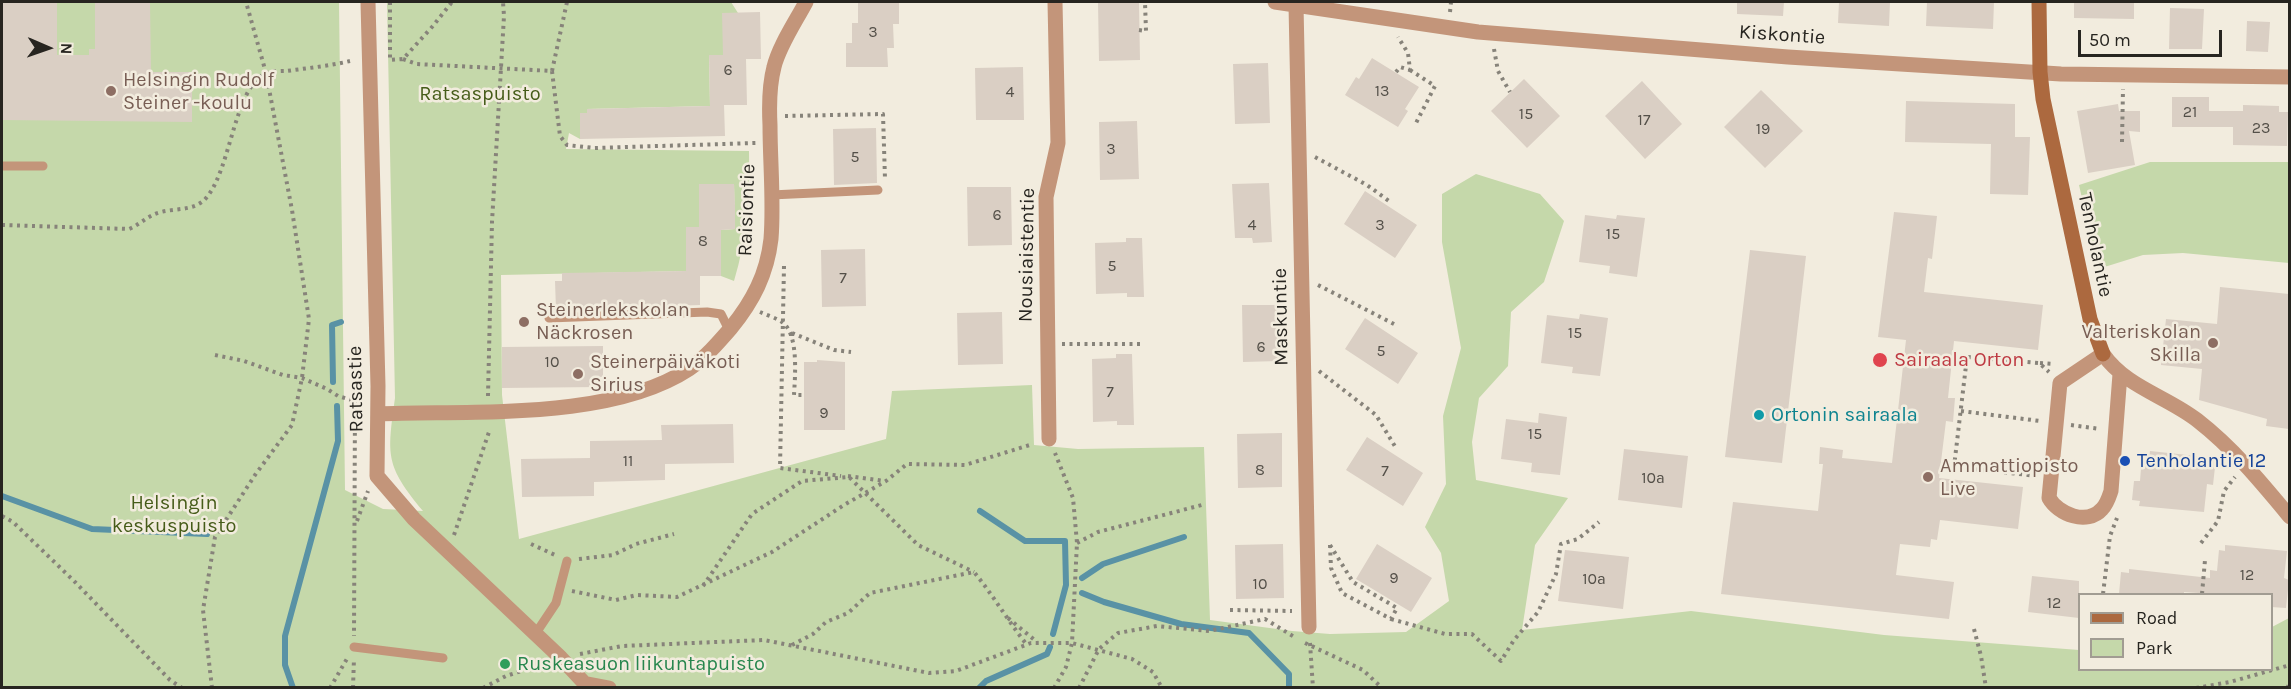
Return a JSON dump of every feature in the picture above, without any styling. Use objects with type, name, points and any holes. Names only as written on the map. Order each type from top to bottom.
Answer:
[{"type":"street","name":"Ratsastie","points":[[368,2],[378,414],[377,476]]},
{"type":"street","name":"Raisiontie","points":[[378,414],[492,411],[608,401],[633,395],[688,370],[710,352],[748,307],[759,288],[767,266],[771,237],[769,92],[774,65],[806,2]]},
{"type":"street","name":"Nousiaistentie","points":[[1049,439],[1046,197],[1058,143],[1055,2]]},
{"type":"street","name":"Kiskontie","points":[[1275,2],[1495,34],[1788,57],[2040,72],[2289,77]]},
{"type":"street","name":"Tenholantie","points":[[2040,2],[2040,72],[2043,99],[2085,300],[2103,354],[2120,374],[2195,418],[2225,444],[2248,467],[2289,517]]},
{"type":"street","name":"Maskuntie","points":[[1296,5],[1309,627]]},
{"type":"street","points":[[2103,354],[2060,383],[2049,498],[2055,508],[2065,515],[2084,516],[2102,510],[2111,492],[2120,374]]},
{"type":"street","points":[[377,476],[414,519],[536,633],[588,686],[609,687]]},
{"type":"lane","points":[[2,166],[43,166]]},
{"type":"lane","points":[[771,195],[878,190]]},
{"type":"lane","points":[[549,318],[707,312],[721,314],[729,330]]},
{"type":"lane","points":[[536,633],[556,603],[567,561]]},
{"type":"lane","points":[[354,647],[443,658]]},
{"type":"path","points":[[212,687],[203,610],[215,537],[255,475],[292,425],[302,378],[309,319],[292,210],[266,73],[246,2]]},
{"type":"path","points":[[390,2],[390,60],[403,59],[417,64],[552,71]]},
{"type":"path","points":[[403,59],[452,2]]},
{"type":"path","points":[[448,552],[492,411],[490,258],[504,16],[502,2]]},
{"type":"path","points":[[567,2],[552,71],[560,136],[567,145],[594,148],[757,143]]},
{"type":"path","points":[[1139,30],[1146,31],[1145,2]]},
{"type":"path","points":[[1398,21],[1397,36],[1408,53],[1410,70]]},
{"type":"path","points":[[1495,34],[1494,48],[1498,71],[1510,92]]},
{"type":"path","points":[[2,225],[129,229],[159,212],[196,206],[207,197],[227,156],[244,100],[252,84],[266,73],[350,61]]},
{"type":"path","points":[[429,64],[430,71]]},
{"type":"path","points":[[1396,72],[1400,68],[1410,70],[1436,86],[1416,123]]},
{"type":"path","points":[[2122,142],[2123,75]]},
{"type":"path","points":[[770,116],[883,114],[885,178],[878,190]]},
{"type":"path","points":[[1299,153],[1313,156],[1367,185],[1389,201]]},
{"type":"path","points":[[784,265],[780,468],[886,481]]},
{"type":"path","points":[[1302,281],[1313,283],[1394,324]]},
{"type":"path","points":[[748,307],[783,322],[791,332],[834,351],[851,352]]},
{"type":"path","points":[[791,332],[795,361],[794,395],[804,395]]},
{"type":"path","points":[[1047,344],[1142,344]]},
{"type":"path","points":[[215,355],[244,361],[283,375],[302,378],[338,396],[355,400],[356,524],[353,687]]},
{"type":"path","points":[[2051,478],[1954,467],[1967,357],[2054,364]]},
{"type":"path","points":[[2039,363],[2060,383]]},
{"type":"path","points":[[1303,365],[1315,368],[1376,415],[1396,448]]},
{"type":"path","points":[[556,603],[570,591],[616,600],[637,595],[677,597],[772,552],[886,481],[908,464],[965,465],[1049,439],[1073,498],[1077,543],[1072,643],[1066,667],[1054,687]]},
{"type":"path","points":[[2200,543],[2218,521],[2224,491],[2232,479],[2248,467]]},
{"type":"path","points":[[356,524],[368,492],[377,476]]},
{"type":"path","points":[[702,586],[752,513],[802,481],[849,477],[918,545],[974,572],[993,595],[1003,614],[1027,645]]},
{"type":"path","points":[[1077,543],[1098,532],[1202,505]]},
{"type":"path","points":[[2103,593],[2110,536],[2120,510]]},
{"type":"path","points":[[2,516],[13,522],[74,580],[170,680],[182,687]]},
{"type":"path","points":[[1391,619],[1397,608],[1353,582],[1330,544],[1331,568],[1342,593],[1391,619],[1445,634],[1472,634],[1500,661],[1514,640],[1538,612],[1556,574],[1561,544],[1578,540],[1599,522]]},
{"type":"path","points":[[531,544],[567,561],[613,555],[636,544],[674,534]]},
{"type":"path","points":[[2202,593],[2205,560]]},
{"type":"path","points":[[791,645],[813,634],[826,622],[848,613],[870,593],[974,572]]},
{"type":"path","points":[[1230,610],[1309,612]]},
{"type":"path","points":[[1003,614],[1038,643]]},
{"type":"path","points":[[1079,687],[1099,649],[1118,633],[1157,626],[1209,632],[1265,619],[1310,646],[1363,670],[1382,687]]},
{"type":"path","points":[[1309,627],[1313,687]]},
{"type":"path","points":[[1974,628],[1982,656],[1986,687]]},
{"type":"path","points":[[483,687],[506,676],[561,658],[622,646],[764,640],[929,673],[956,671],[1027,645],[1072,643],[1132,659],[1153,672],[1162,687]]},
{"type":"path","points":[[330,687],[354,647]]},
{"type":"path","points":[[2273,670],[2289,665]]},
{"type":"path","points":[[2196,687],[2230,685],[2271,671]]},
{"type":"path","points":[[2287,687],[2289,683]]},
{"type":"green space","name":"Helsingin keskuspuisto","points":[[2,2],[339,2],[345,490],[383,509],[423,511],[401,482],[395,470],[390,447],[395,398],[387,2],[731,2],[738,13],[723,55],[709,56],[710,106],[587,109],[587,113],[580,113],[580,139],[569,133],[566,149],[749,151],[747,217],[734,281],[721,276],[721,230],[735,229],[734,184],[699,185],[699,227],[686,228],[686,271],[501,275],[502,395],[519,539],[886,439],[892,391],[1032,385],[1034,445],[1078,449],[1204,447],[1210,620],[1330,634],[1406,632],[1449,601],[1441,553],[1425,527],[1446,484],[1443,416],[1461,348],[1442,242],[1442,194],[1476,174],[1540,194],[1564,221],[1544,282],[1511,312],[1508,366],[1479,398],[1472,442],[1476,480],[1568,498],[1535,545],[1522,630],[1691,611],[1884,635],[2078,650],[2078,671],[2273,671],[2273,626],[2289,618],[2289,687],[2,687]]},
{"type":"green space","points":[[2150,162],[2289,162],[2289,263],[2183,253],[2143,255],[2098,269],[2079,185]]},
{"type":"building","points":[[2,2],[57,2],[57,55],[89,55],[89,49],[95,49],[95,2],[150,2],[151,72],[192,72],[192,122],[2,120]]},
{"type":"building","points":[[899,2],[899,24],[893,24],[894,48],[887,48],[888,67],[846,67],[846,43],[852,43],[852,23],[858,23],[858,3]]},
{"type":"building","points":[[1098,2],[1139,2],[1140,60],[1099,61]]},
{"type":"building","points":[[1737,2],[1784,2],[1783,16],[1737,14]]},
{"type":"building","points":[[1839,2],[1890,2],[1889,26],[1838,23]]},
{"type":"building","points":[[1927,2],[1994,2],[1993,29],[1926,26]]},
{"type":"building","points":[[2074,2],[2134,2],[2134,19],[2074,18]]},
{"type":"building","points":[[2170,8],[2204,9],[2202,49],[2169,49]]},
{"type":"building","points":[[760,12],[761,59],[746,59],[747,105],[724,105],[725,136],[580,139],[580,113],[587,113],[587,109],[710,106],[709,55],[723,55],[722,13]]},
{"type":"building","points":[[2247,21],[2270,22],[2268,52],[2246,51]]},
{"type":"building","points":[[1372,58],[1419,87],[1405,109],[1408,111],[1398,127],[1345,95],[1356,77],[1359,79]]},
{"type":"building","points":[[1268,63],[1270,123],[1235,124],[1233,64]]},
{"type":"building","points":[[1023,67],[1024,120],[976,120],[975,68]]},
{"type":"building","points":[[1524,79],[1560,116],[1527,148],[1491,111]]},
{"type":"building","points":[[1642,81],[1682,124],[1645,159],[1605,116]]},
{"type":"building","points":[[1761,90],[1803,131],[1765,168],[1724,127]]},
{"type":"building","points":[[2172,97],[2209,97],[2209,111],[2243,111],[2243,105],[2279,106],[2279,112],[2288,112],[2287,146],[2233,145],[2233,127],[2172,127]]},
{"type":"building","points":[[1906,101],[2015,104],[2015,137],[2030,137],[2028,195],[1990,194],[1991,144],[1905,142]]},
{"type":"building","points":[[2118,104],[2119,111],[2140,111],[2140,132],[2129,131],[2135,165],[2088,173],[2077,111]]},
{"type":"building","points":[[1137,121],[1139,179],[1100,180],[1099,122]]},
{"type":"building","points":[[876,128],[877,183],[834,185],[833,129]]},
{"type":"building","points":[[1269,183],[1272,242],[1253,243],[1252,238],[1235,238],[1232,184]]},
{"type":"building","points":[[699,184],[734,184],[735,206],[735,229],[721,230],[721,276],[700,276],[700,305],[556,310],[555,281],[562,281],[562,273],[686,271],[686,227],[699,227]]},
{"type":"building","points":[[967,187],[1011,187],[1012,245],[968,246]]},
{"type":"building","points":[[1365,191],[1417,225],[1395,258],[1344,224]]},
{"type":"building","name":"Ortonin sairaala","points":[[1894,212],[1937,216],[1932,259],[1928,258],[1924,292],[2043,305],[2038,350],[1954,341],[1948,398],[1955,398],[1953,422],[1946,421],[1939,478],[2023,487],[2018,529],[1940,520],[1937,540],[1931,539],[1930,547],[1900,544],[1896,575],[1954,582],[1949,619],[1721,594],[1733,502],[1818,511],[1823,464],[1819,464],[1820,447],[1843,450],[1842,458],[1892,463],[1906,340],[1878,337]]},
{"type":"building","points":[[1585,215],[1616,219],[1617,215],[1645,218],[1637,277],[1609,273],[1610,266],[1579,262]]},
{"type":"building","points":[[1126,238],[1142,238],[1144,297],[1127,297],[1127,293],[1096,294],[1095,243],[1126,242]]},
{"type":"building","points":[[865,249],[866,306],[822,307],[821,250]]},
{"type":"building","points":[[1750,250],[1806,256],[1782,463],[1725,457]]},
{"type":"building","points":[[2220,287],[2289,294],[2289,429],[2266,426],[2267,419],[2199,400],[2202,369],[2161,365],[2166,319],[2217,324]]},
{"type":"building","points":[[1242,305],[1278,305],[1279,361],[1243,362]]},
{"type":"building","points":[[1002,312],[1003,364],[958,365],[957,313]]},
{"type":"building","points":[[1580,314],[1608,318],[1600,376],[1572,373],[1573,367],[1541,363],[1547,315],[1579,319]]},
{"type":"building","points":[[1365,318],[1418,353],[1398,384],[1345,349]]},
{"type":"building","points":[[603,346],[603,377],[598,377],[598,387],[502,388],[502,347]]},
{"type":"building","points":[[1116,354],[1132,354],[1134,425],[1117,425],[1117,421],[1093,422],[1092,359],[1116,358]]},
{"type":"building","points":[[817,360],[845,362],[845,430],[804,430],[804,362],[817,362]]},
{"type":"building","points":[[1539,413],[1567,417],[1560,475],[1531,472],[1532,463],[1501,459],[1506,419],[1538,423]]},
{"type":"building","points":[[733,424],[734,463],[665,464],[665,480],[594,482],[594,496],[522,497],[521,459],[590,458],[590,441],[662,440],[661,425]]},
{"type":"building","points":[[1282,433],[1282,487],[1238,488],[1237,434]]},
{"type":"building","points":[[1367,437],[1423,473],[1403,506],[1346,470]]},
{"type":"building","points":[[1624,449],[1688,456],[1682,508],[1618,500]]},
{"type":"building","points":[[2150,451],[2216,458],[2213,485],[2207,484],[2204,512],[2139,506],[2140,501],[2132,500],[2134,481],[2140,481],[2142,456],[2149,457]]},
{"type":"building","points":[[1283,544],[1284,598],[1236,599],[1235,545]]},
{"type":"building","points":[[1377,544],[1432,578],[1411,612],[1356,579]]},
{"type":"building","points":[[2225,545],[2287,551],[2284,578],[2289,580],[2286,608],[2273,607],[2273,593],[2119,593],[2121,572],[2129,573],[2129,569],[2210,578],[2210,570],[2217,571],[2219,550],[2225,551]]},
{"type":"building","points":[[1565,550],[1629,557],[1623,609],[1558,601]]},
{"type":"building","points":[[2032,576],[2079,581],[2078,618],[2028,612]]},
{"type":"waterway","points":[[333,382],[332,325],[341,322]]},
{"type":"waterway","points":[[293,688],[285,665],[285,636],[338,441],[337,406]]},
{"type":"waterway","points":[[2,496],[92,529],[207,534]]},
{"type":"waterway","points":[[980,511],[1025,541],[1065,541],[1066,585],[1053,634]]},
{"type":"waterway","points":[[1082,578],[1103,564],[1184,537]]},
{"type":"waterway","points":[[1082,593],[1104,602],[1181,624],[1249,633],[1289,674],[1289,688]]},
{"type":"waterway","points":[[979,688],[986,681],[1047,654],[1050,647]]},
{"type":"place","name":"Helsingin Rudolf Steiner -koulu","points":[[111,91]]},
{"type":"place","name":"Steinerlekskolan Näckrosen","points":[[524,322]]},
{"type":"place","name":"Valteriskolan Skilla","points":[[2213,343]]},
{"type":"place","name":"Sairaala Orton","points":[[1880,360]]},
{"type":"place","name":"Steinerpäiväkoti Sirius","points":[[578,374]]},
{"type":"place","name":"Ortonin sairaala","points":[[1759,415]]},
{"type":"place","name":"Tenholantie 12","points":[[2125,461]]},
{"type":"place","name":"Ammattiopisto Live","points":[[1928,477]]},
{"type":"place","name":"Ruskeasuon liikuntapuisto","points":[[505,664]]},
{"type":"park label","name":"Ratsaspuisto","points":[[480,94]]}]
